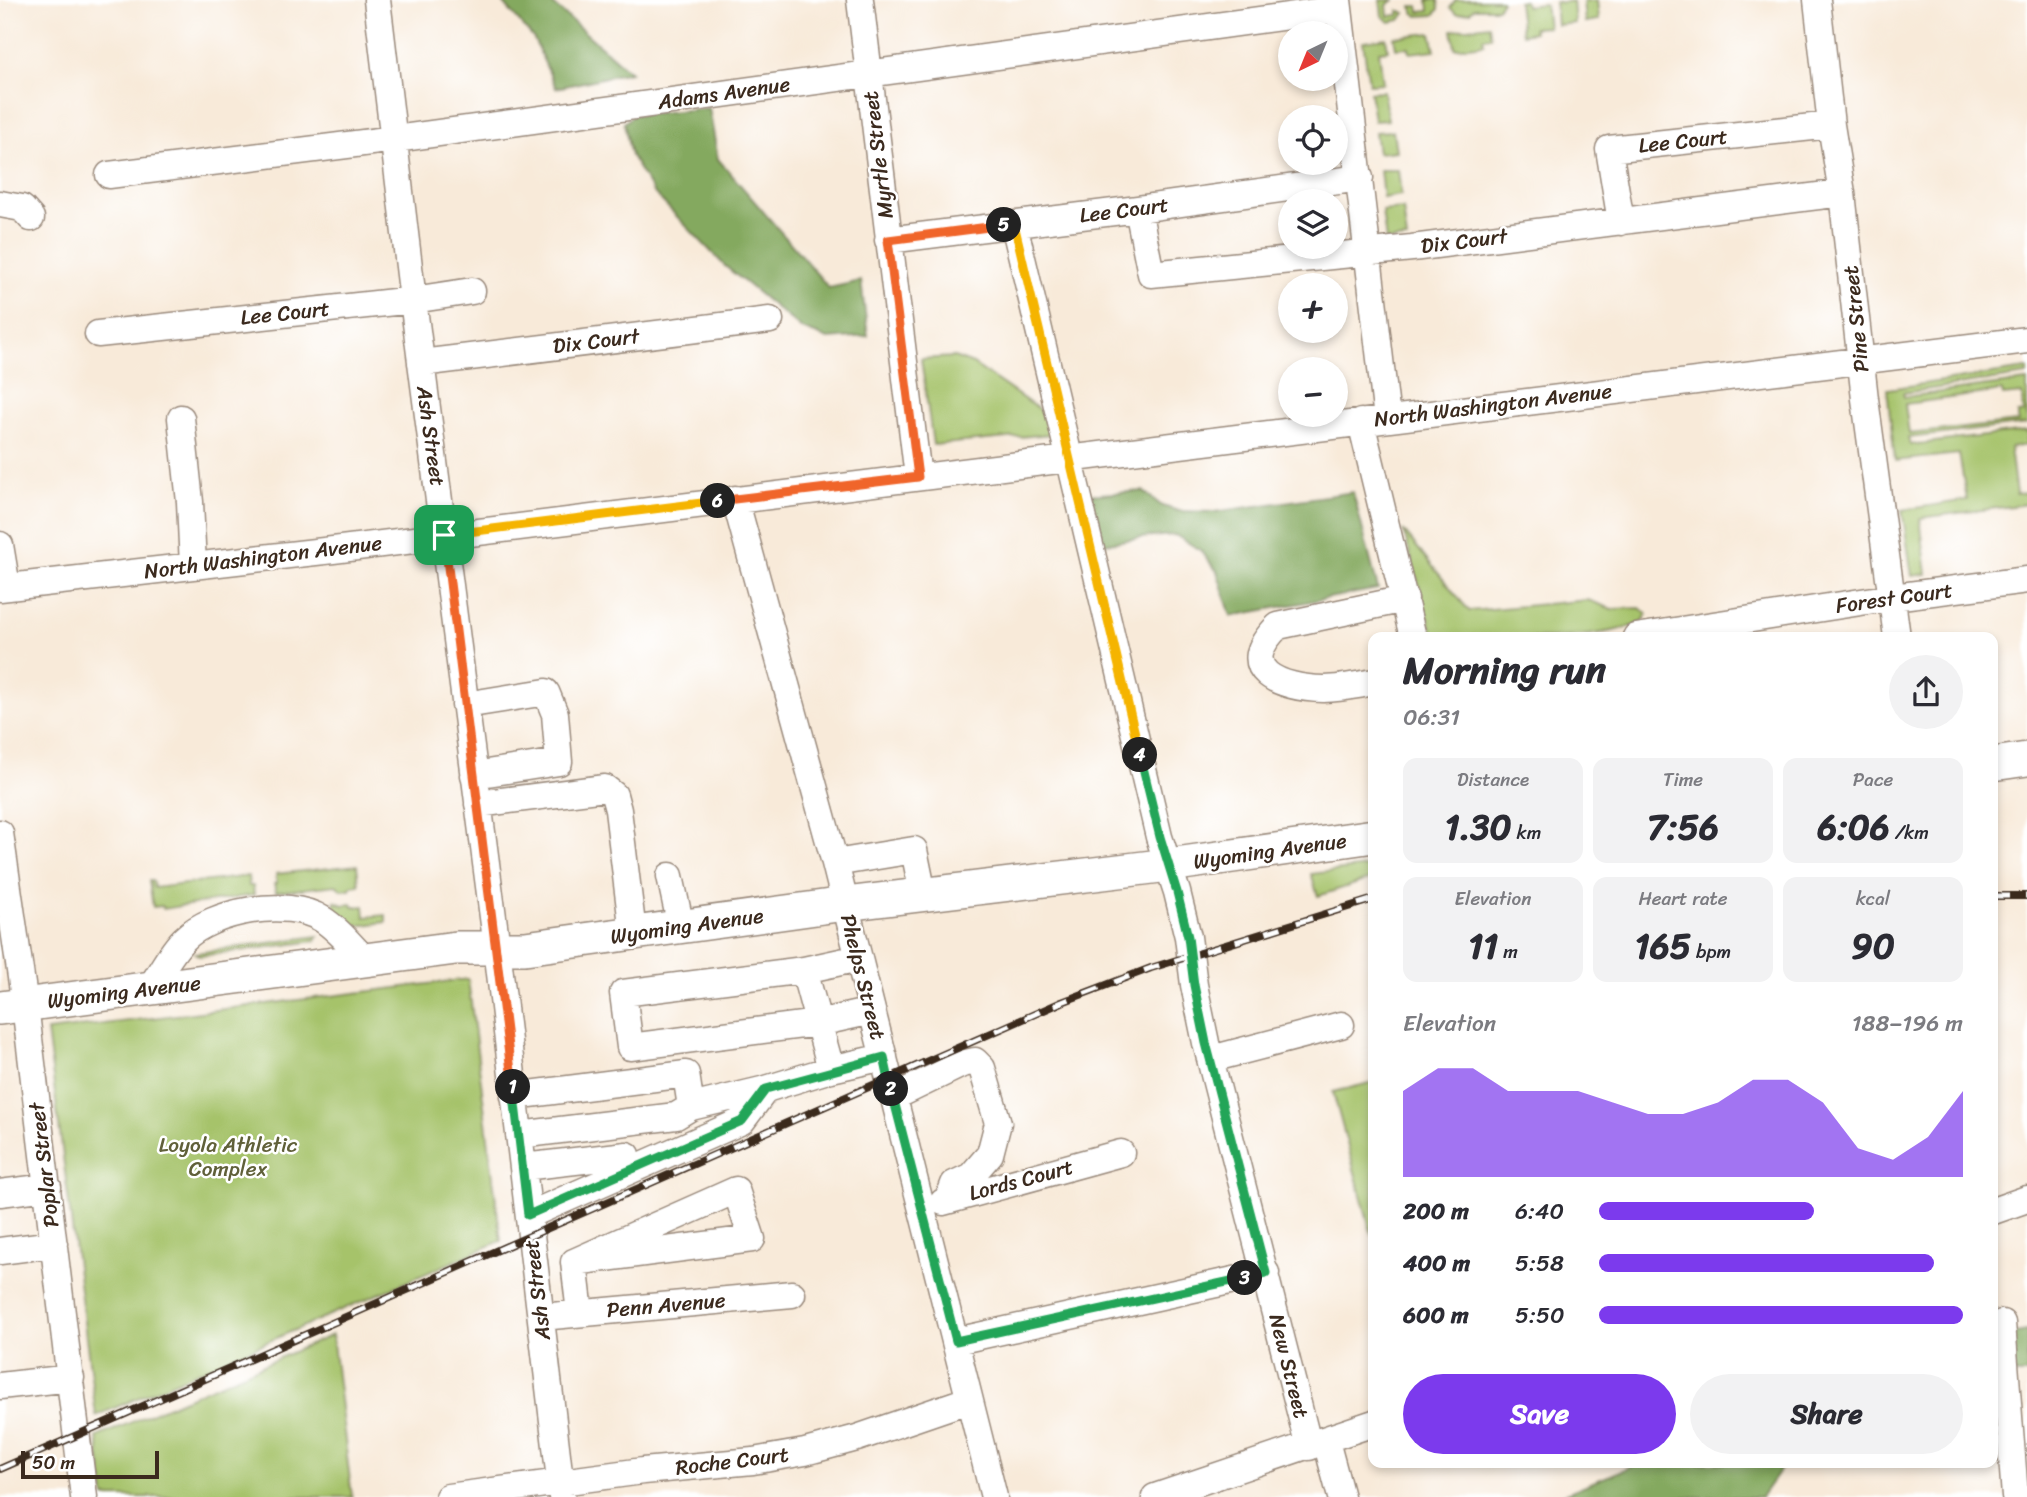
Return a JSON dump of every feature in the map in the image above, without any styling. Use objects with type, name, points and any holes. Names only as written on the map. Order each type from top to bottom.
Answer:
[{"type":"main road","points":[[1998,763],[2027,759]]},
{"type":"main road","name":"Wyoming Avenue","points":[[13,1006],[456,948],[525,948],[1368,837]]},
{"type":"street","name":"Ash Street","points":[[377,0],[561,1490]]},
{"type":"street","name":"Myrtle Street","points":[[860,0],[918,477]]},
{"type":"street","name":"Pine Street","points":[[1817,0],[1896,632]]},
{"type":"street","name":"Adams Avenue","points":[[109,175],[395,139],[1339,5]]},
{"type":"street","points":[[1339,5],[1387,419]]},
{"type":"street","name":"Lee Court","points":[[1620,222],[1609,149],[1831,125]]},
{"type":"street","name":"Lee Court","points":[[888,240],[1360,178]]},
{"type":"street","name":"Dix Court","points":[[1138,209],[1151,274],[1620,222],[1842,193]]},
{"type":"street","points":[[0,204],[22,208],[31,218]]},
{"type":"street","name":"New Street","points":[[1014,224],[1156,824],[1188,937],[1194,985],[1211,1059],[1266,1273],[1317,1444],[1341,1497]]},
{"type":"street","name":"Lee Court","points":[[98,334],[413,300],[472,290]]},
{"type":"street","name":"Dix Court","points":[[421,363],[771,320]]},
{"type":"street","name":"North Washington Avenue","points":[[3,587],[193,566],[2027,340]]},
{"type":"street","points":[[181,418],[190,502],[193,566]]},
{"type":"street","points":[[1360,422],[1412,632]]},
{"type":"street","name":"Phelps Street","points":[[735,499],[835,863],[994,1497]]},
{"type":"street","points":[[0,545],[3,587]]},
{"type":"street","name":"Forest Court","points":[[1668,632],[1893,597],[2027,580]]},
{"type":"street","points":[[1368,683],[1325,689],[1289,685],[1268,676],[1259,666],[1258,658],[1267,637],[1278,626],[1405,599]]},
{"type":"street","points":[[466,705],[546,692],[555,714],[559,762],[474,775]]},
{"type":"street","points":[[478,804],[605,788],[614,795],[633,933]]},
{"type":"street","name":"Poplar Street","points":[[0,833],[13,1006],[48,1186],[84,1497]]},
{"type":"street","points":[[835,863],[914,850],[923,894]]},
{"type":"street","points":[[670,876],[681,927]]},
{"type":"street","points":[[150,988],[176,949],[196,929],[226,916],[258,909],[305,912],[322,918],[365,960]]},
{"type":"street","points":[[859,958],[804,970],[623,993],[630,1047],[818,1023],[872,1011]]},
{"type":"street","points":[[804,970],[831,1069]]},
{"type":"street","points":[[1211,1059],[1342,1025]]},
{"type":"street","points":[[681,1041],[691,1107]]},
{"type":"street","points":[[519,1135],[676,1115],[691,1107],[884,1057]]},
{"type":"street","points":[[894,1097],[962,1064],[975,1061],[982,1068],[998,1123],[990,1154],[971,1175],[954,1184],[948,1200]]},
{"type":"street","points":[[514,1097],[686,1074]]},
{"type":"street","points":[[528,1215],[742,1121],[766,1089]]},
{"type":"street","name":"Lords Court","points":[[921,1208],[1121,1153]]},
{"type":"street","points":[[523,1167],[627,1155],[629,1171]]},
{"type":"street","points":[[0,1193],[48,1186]]},
{"type":"street","points":[[736,1190],[752,1239],[670,1250],[574,1262],[736,1190]]},
{"type":"street","points":[[1998,1209],[2027,1199]]},
{"type":"street","points":[[0,1251],[54,1244]]},
{"type":"street","points":[[574,1262],[580,1313]]},
{"type":"street","points":[[956,1341],[1266,1273]]},
{"type":"street","name":"Penn Avenue","points":[[541,1317],[792,1294]]},
{"type":"street","points":[[2003,1323],[2016,1387],[2015,1497]]},
{"type":"street","points":[[0,1386],[71,1378]]},
{"type":"street","name":"Roche Court","points":[[447,1497],[561,1490],[643,1471],[753,1461],[805,1452],[857,1438],[968,1400]]},
{"type":"street","points":[[1155,1497],[1368,1425]]},
{"type":"green space","points":[[501,0],[548,0],[630,72],[556,88],[534,39]]},
{"type":"green space","points":[[1380,0],[1394,0],[1387,5],[1388,16],[1399,15],[1399,11],[1405,13],[1400,20],[1390,22],[1382,16]]},
{"type":"green space","points":[[1428,0],[1438,0],[1439,9],[1434,15],[1418,16],[1413,12],[1412,6],[1418,6],[1419,12],[1429,11]]},
{"type":"green space","points":[[1456,0],[1502,1],[1497,8],[1474,8],[1470,12],[1457,14],[1450,8]]},
{"type":"green space","points":[[1597,0],[1599,20],[1585,22],[1583,1]]},
{"type":"green space","points":[[1524,1],[1525,6],[1545,4],[1548,27],[1533,28],[1534,32],[1522,34],[1518,2]]},
{"type":"green space","points":[[1573,1],[1575,23],[1557,25],[1555,3]]},
{"type":"green space","points":[[1489,25],[1491,37],[1483,38],[1484,44],[1455,48],[1452,30]]},
{"type":"green space","points":[[1431,33],[1435,50],[1410,53],[1409,47],[1396,48],[1394,37]]},
{"type":"green space","points":[[1386,38],[1388,50],[1379,51],[1383,83],[1369,84],[1363,41]]},
{"type":"green space","points":[[1383,91],[1388,120],[1374,121],[1370,92]]},
{"type":"green space","points":[[709,108],[718,159],[829,288],[861,281],[868,336],[828,339],[802,329],[725,266],[653,192],[631,156],[624,123],[634,115]]},
{"type":"green space","points":[[1393,131],[1396,151],[1378,153],[1375,132]]},
{"type":"green space","points":[[1380,170],[1398,170],[1401,195],[1383,198]]},
{"type":"green space","points":[[1403,209],[1407,239],[1386,241],[1382,211]]},
{"type":"green space","points":[[954,357],[973,364],[1040,410],[1048,418],[1051,434],[933,445],[921,359]]},
{"type":"green space","points":[[2027,369],[2027,375],[1903,393],[1904,397],[2027,381],[2027,424],[1908,438],[1910,445],[2027,431],[2027,445],[2010,448],[2016,494],[2027,493],[2027,504],[1920,518],[1927,574],[1912,576],[1902,510],[1967,500],[1959,454],[1895,461],[1887,389]],"holes":[[[2002,391],[2003,396],[2022,394],[2024,413],[2018,414],[2018,422],[1909,434],[1905,404]]]},
{"type":"green space","points":[[1143,491],[1162,506],[1179,511],[1214,512],[1353,492],[1378,589],[1231,616],[1217,571],[1200,550],[1175,535],[1097,545],[1086,495]]},
{"type":"green space","points":[[1403,530],[1469,611],[1588,600],[1612,609],[1640,608],[1647,614],[1642,623],[1605,632],[1433,632]]},
{"type":"green space","points":[[357,865],[359,885],[351,886],[350,889],[342,890],[336,885],[276,892],[276,874]]},
{"type":"green space","points":[[1368,867],[1368,880],[1318,896],[1311,874]]},
{"type":"green space","points":[[248,876],[254,895],[163,909],[162,906],[153,907],[149,881],[153,881],[154,888]]},
{"type":"green space","points":[[335,901],[343,905],[352,904],[353,907],[364,906],[365,917],[386,915],[386,922],[356,926],[334,910]]},
{"type":"green space","points":[[318,936],[315,941],[200,956],[195,953]]},
{"type":"green space","name":"Loyola Athletic Complex","points":[[468,979],[501,1241],[96,1416],[47,1031]]},
{"type":"green space","points":[[1368,1083],[1368,1220],[1333,1092]]},
{"type":"green space","points":[[2027,1331],[2027,1374],[2014,1374],[2015,1333]]},
{"type":"green space","points":[[332,1335],[352,1497],[105,1497],[97,1437]]},
{"type":"green space","points":[[1628,1468],[1781,1468],[1761,1497],[1556,1497]]},
{"type":"railway","points":[[1998,896],[2027,896]]},
{"type":"railway","points":[[0,1469],[1062,1002],[1151,968],[1368,901]]},
{"type":"route","points":[[1014,224],[1160,837],[1188,937],[1194,985],[1206,1043],[1266,1273],[956,1341],[884,1057],[831,1069],[766,1089],[742,1121],[528,1215],[444,535],[918,477],[888,240],[1014,224]]}]
